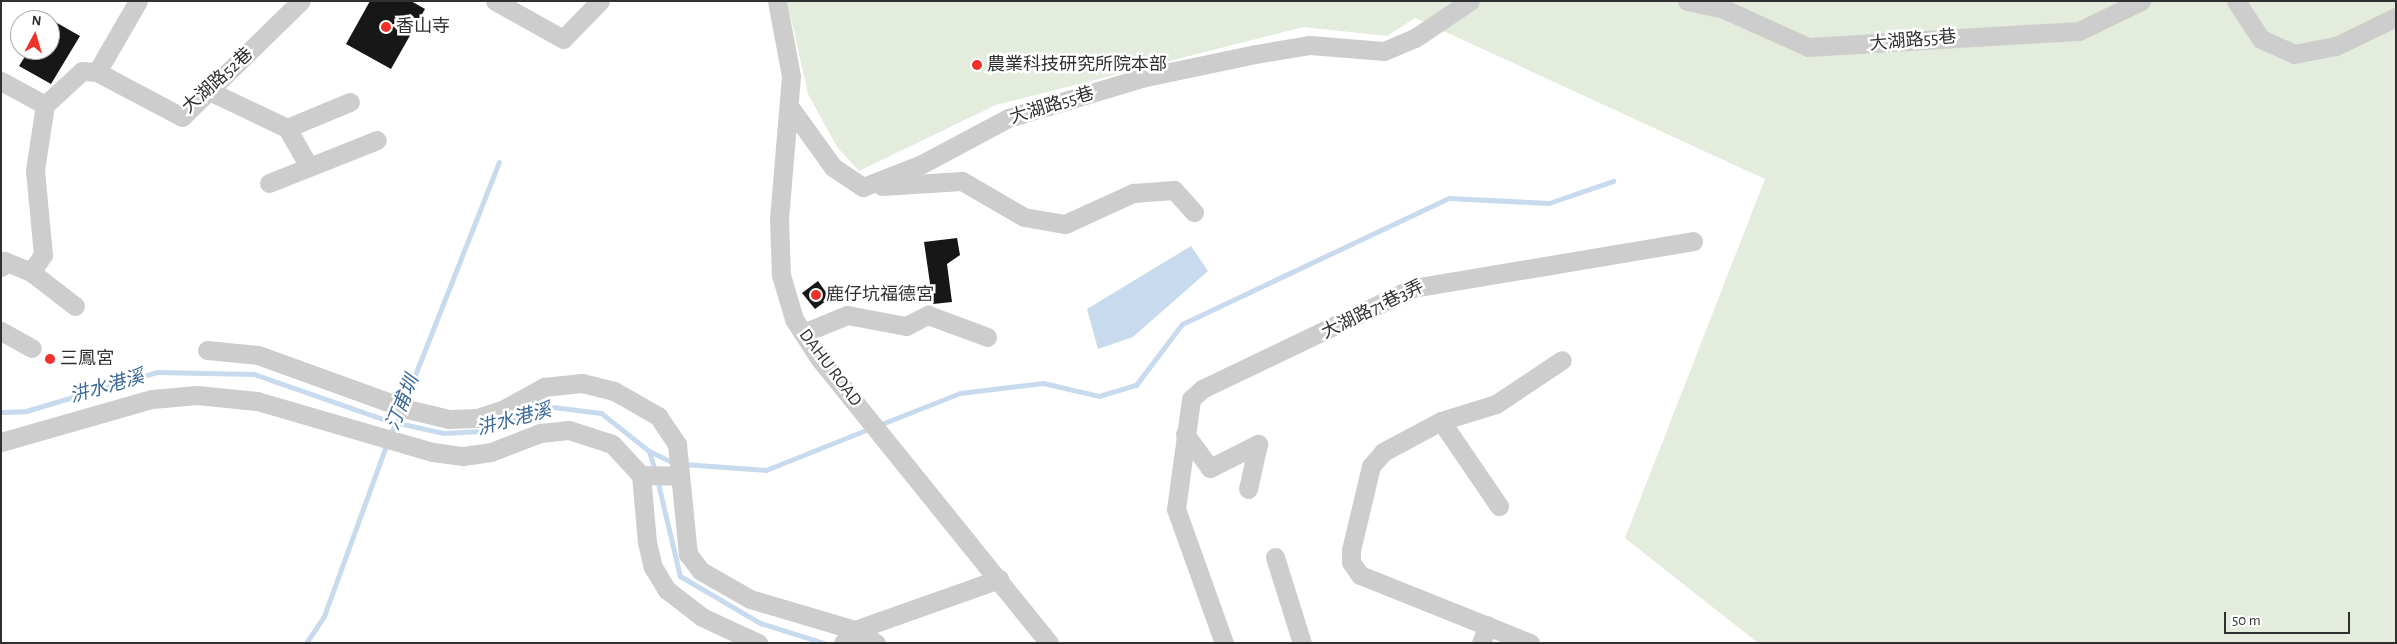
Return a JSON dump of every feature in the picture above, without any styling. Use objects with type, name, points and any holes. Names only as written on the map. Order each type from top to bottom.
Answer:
[{"type":"street","points":[[30,272],[43,255],[35,170],[45,105],[82,71],[97,72],[138,1]]},
{"type":"street","name":"大湖路52巷","points":[[97,72],[182,117],[301,1]]},
{"type":"street","points":[[495,1],[563,39],[600,1]]},
{"type":"street","name":"DAHU ROAD","points":[[777,1],[791,76],[779,219],[781,275],[803,333],[875,427],[1049,643]]},
{"type":"street","name":"大湖路55巷","points":[[863,187],[922,164],[1008,118],[1141,78],[1265,52],[1310,45],[1384,51],[1416,38],[1470,1]]},
{"type":"street","name":"大湖路55巷","points":[[1687,1],[1724,9],[1764,31],[1808,47],[2079,31],[2141,1]]},
{"type":"street","points":[[2236,1],[2261,39],[2294,54],[2336,46],[2396,17]]},
{"type":"street","points":[[1,81],[45,105]]},
{"type":"street","points":[[209,91],[287,128],[308,165]]},
{"type":"street","points":[[287,128],[350,102]]},
{"type":"street","points":[[789,106],[833,167],[863,187],[962,181],[1024,217],[1065,224],[1141,192],[1174,190],[1194,212]]},
{"type":"street","points":[[269,183],[308,165],[377,140]]},
{"type":"street","name":"大湖路71巷3弄","points":[[1224,643],[1176,509],[1191,399],[1202,389],[1413,288],[1693,241]]},
{"type":"street","points":[[1,267],[4,262],[30,272],[75,306]]},
{"type":"street","points":[[803,333],[847,315],[906,326],[928,315],[986,337]]},
{"type":"street","points":[[1,331],[32,348]]},
{"type":"street","points":[[207,350],[258,355],[407,409],[449,419],[477,418],[504,409],[544,387],[582,384],[614,391],[658,416],[676,444],[688,554],[701,571],[750,599],[849,637],[876,643]]},
{"type":"street","points":[[1530,643],[1488,624],[1360,575],[1351,562],[1372,466],[1382,452],[1441,421],[1496,404],[1562,360]]},
{"type":"street","points":[[1,442],[152,399],[215,396],[296,410],[433,452],[463,456],[491,452],[540,433],[569,430],[612,444],[641,475],[653,567],[667,590],[702,617],[758,643]]},
{"type":"street","points":[[1441,421],[1499,506]]},
{"type":"street","points":[[1185,434],[1210,468],[1258,444],[1248,489]]},
{"type":"street","points":[[641,475],[680,476]]},
{"type":"street","points":[[1275,557],[1302,643]]},
{"type":"street","points":[[849,637],[999,579]]},
{"type":"street","points":[[1481,643],[1488,624]]},
{"type":"green space","points":[[787,1],[2396,1],[2396,643],[1758,643],[1625,538],[1765,179],[1415,18],[1387,36],[1303,27],[996,105],[859,171],[837,147],[808,94]]},
{"type":"water","points":[[1191,246],[1208,271],[1133,337],[1098,349],[1087,309]]},
{"type":"building","name":"香山寺","points":[[370,1],[411,1],[425,9],[391,69],[346,44]]},
{"type":"building","points":[[60,25],[80,36],[51,84],[19,66],[23,60],[60,60]]},
{"type":"building","points":[[957,238],[960,255],[947,264],[952,302],[933,304],[924,242]]},
{"type":"building","name":"鹿仔坑福德宮","points":[[818,281],[830,298],[815,309],[802,293]]},
{"type":"waterway","name":"汀甫圳","points":[[404,403],[499,162]]},
{"type":"waterway","points":[[879,425],[960,393],[1043,383],[1099,396],[1136,385],[1182,324],[1449,198],[1549,203],[1613,181]]},
{"type":"waterway","name":"汫水港溪","points":[[1,412],[26,411],[157,372],[254,374],[385,420],[443,433],[482,431],[553,407],[601,413],[649,451],[655,471]]},
{"type":"waterway","name":"汫水港溪","points":[[390,435],[401,411]]},
{"type":"waterway","points":[[683,464],[766,470],[871,428]]},
{"type":"waterway","name":"汀甫圳","points":[[306,643],[324,616],[387,443]]},
{"type":"waterway","points":[[649,451],[674,463]]},
{"type":"waterway","name":"汫水港溪","points":[[657,479],[680,576],[760,623],[824,643]]},
{"type":"place","name":"香山寺","points":[[386,27]]},
{"type":"place","name":"農業科技研究所院本部","points":[[977,65]]},
{"type":"place","name":"鹿仔坑福德宮","points":[[816,295]]},
{"type":"place","name":"三鳳宮","points":[[50,359]]}]
